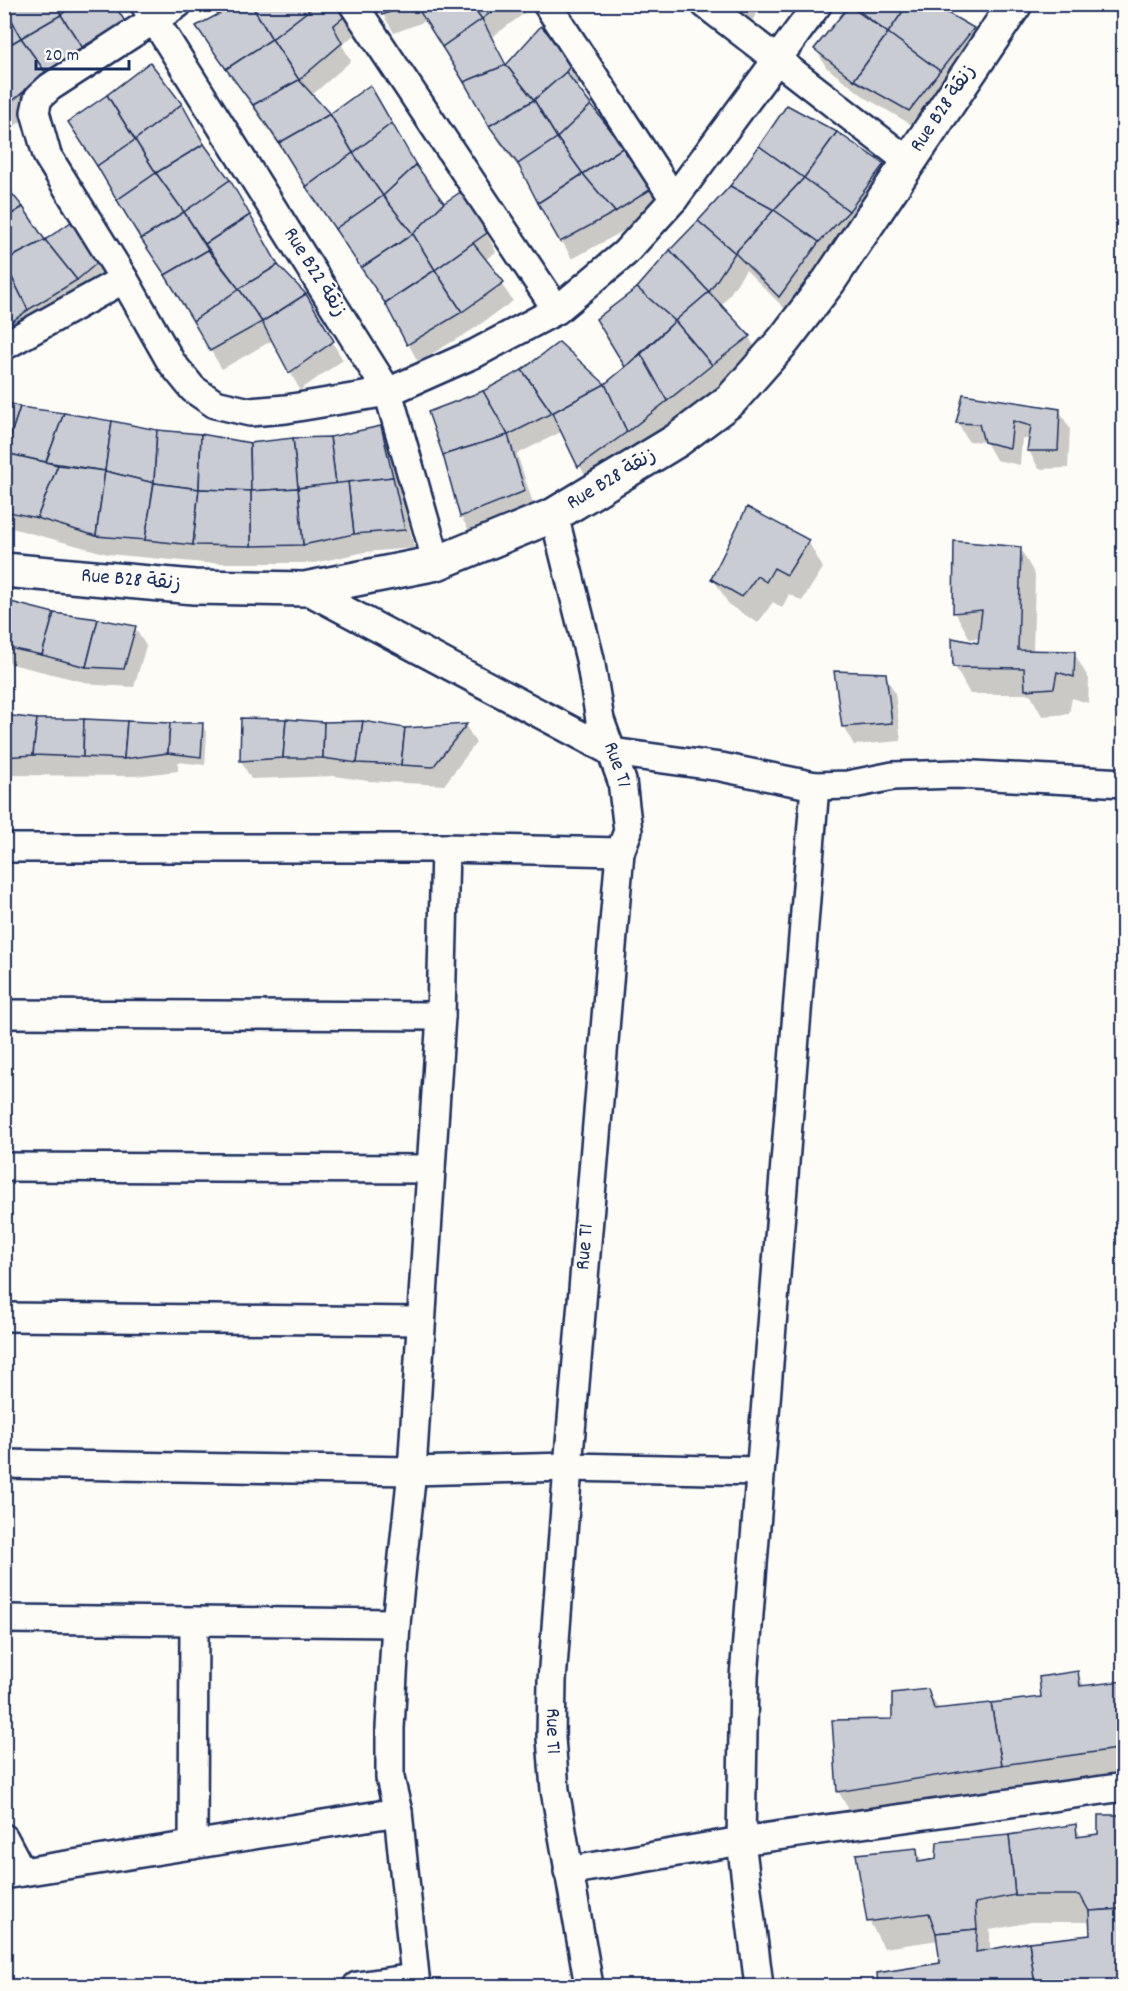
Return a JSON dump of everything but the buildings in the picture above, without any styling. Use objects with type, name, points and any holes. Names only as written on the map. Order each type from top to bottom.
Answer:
[{"type":"street","points":[[178,4],[149,12],[50,87],[38,98],[35,112],[47,155],[124,279],[171,362],[193,389],[215,404],[250,412],[327,404],[388,392],[476,353],[557,310],[626,253],[674,199],[818,4]]},
{"type":"street","points":[[353,4],[557,310]]},
{"type":"street","points":[[547,4],[674,199]]},
{"type":"street","points":[[705,4],[779,59],[909,162]]},
{"type":"street","name":"Rue B28 زنقة","points":[[4,570],[194,587],[305,589],[437,563],[554,515],[676,441],[731,399],[784,340],[830,281],[1015,4]]},
{"type":"street","name":"Rue B22 زنقة","points":[[149,12],[388,392],[437,563]]},
{"type":"street","points":[[4,346],[124,279]]},
{"type":"street","name":"Rue T1","points":[[554,515],[590,659],[600,720],[622,781],[628,831],[620,852],[568,1467],[551,1738],[555,1790],[589,1986]]},
{"type":"street","points":[[305,589],[612,752],[721,767],[815,786],[848,784],[893,776],[957,774],[1124,783]]},
{"type":"street","points":[[759,1986],[741,1841],[744,1677],[815,786]]},
{"type":"street","points":[[4,848],[445,848],[620,852]]},
{"type":"street","points":[[357,1986],[415,1982],[398,1812],[390,1778],[396,1623],[412,1470],[420,1321],[432,1169],[441,1016],[445,848]]},
{"type":"street","points":[[4,1014],[441,1016]]},
{"type":"street","points":[[4,1167],[432,1169]]},
{"type":"street","points":[[4,1317],[420,1321]]},
{"type":"street","points":[[4,1464],[412,1470],[568,1467],[759,1471]]},
{"type":"street","points":[[4,1619],[396,1623]]},
{"type":"street","points":[[193,1845],[194,1621]]},
{"type":"street","points":[[568,1871],[741,1841],[1124,1787]]},
{"type":"street","points":[[4,1838],[13,1874],[398,1812]]}]
